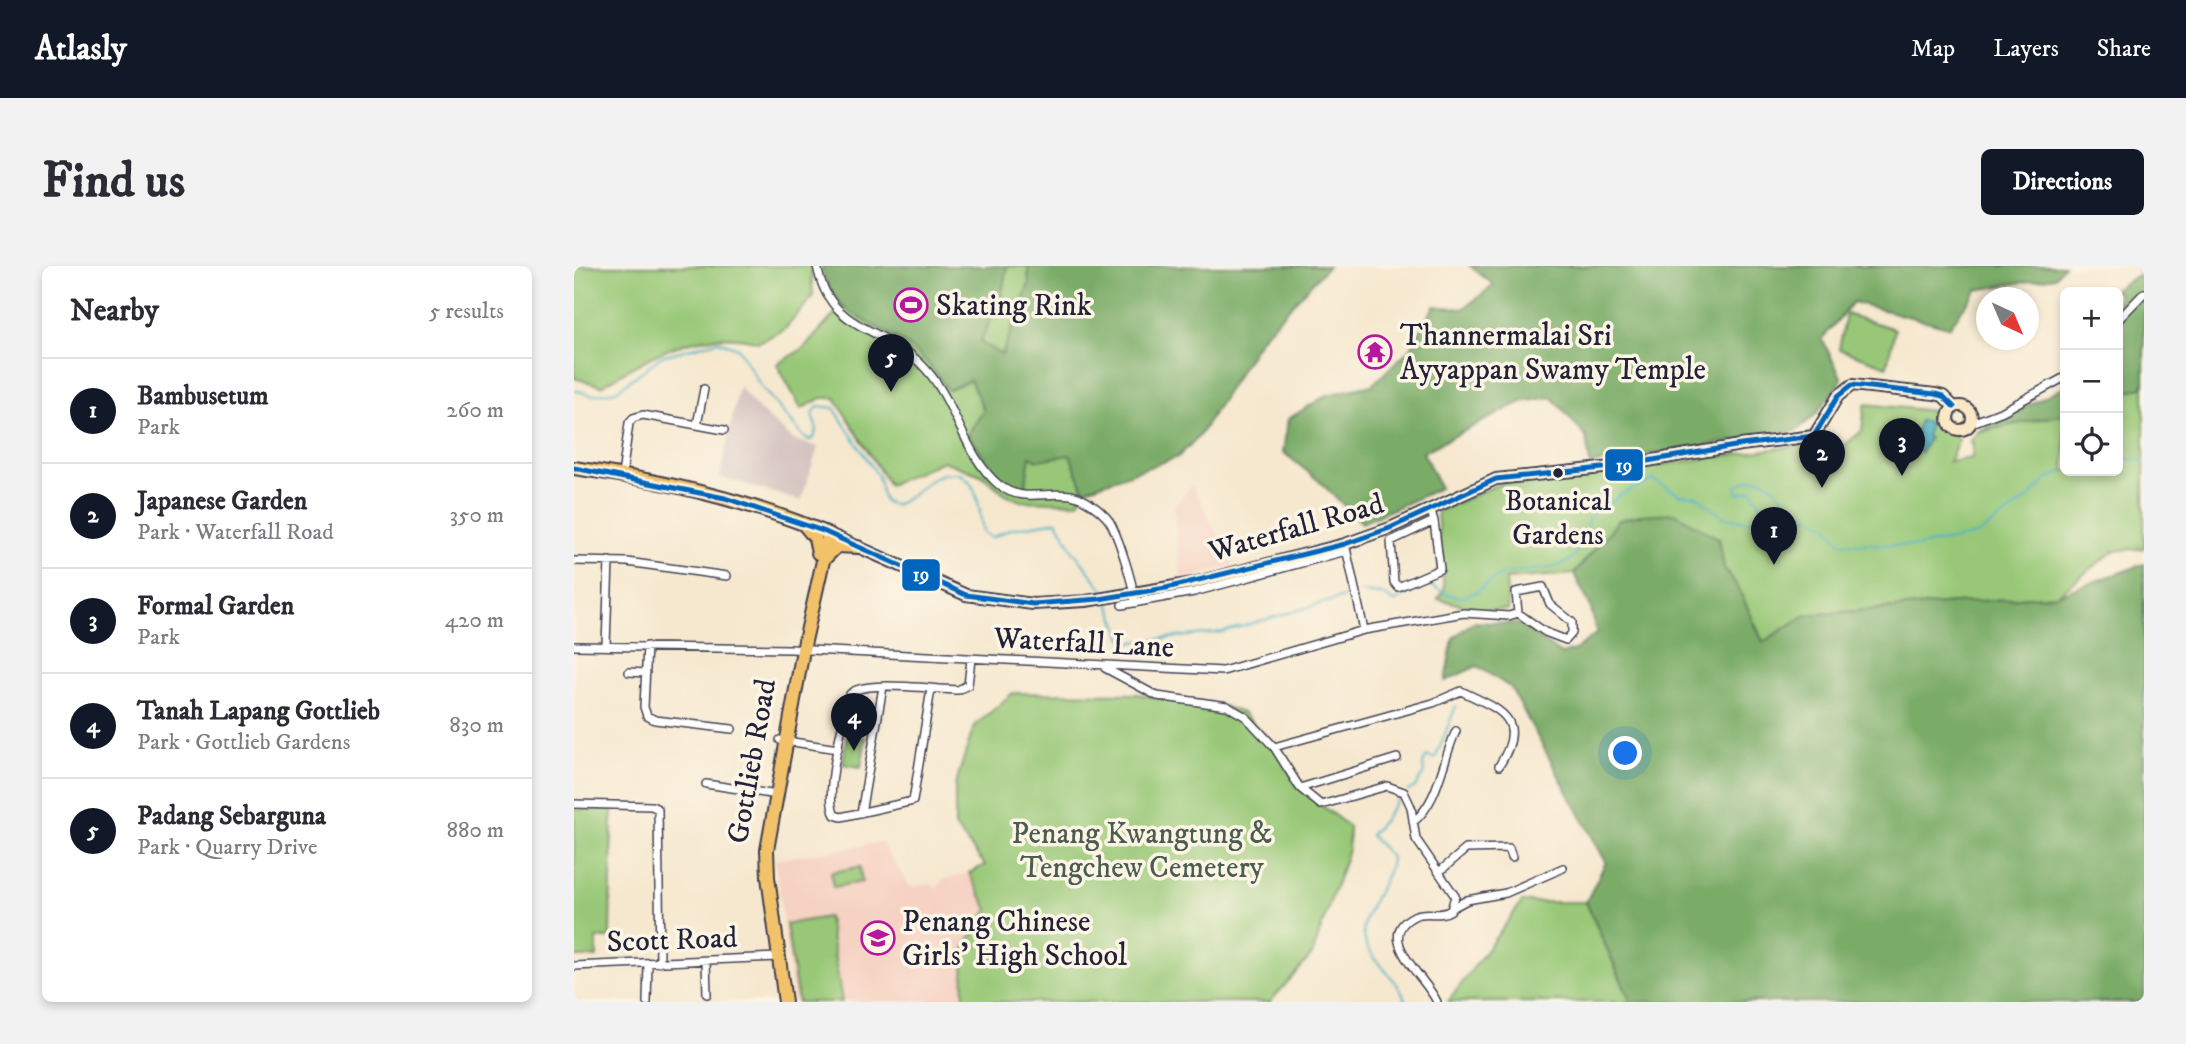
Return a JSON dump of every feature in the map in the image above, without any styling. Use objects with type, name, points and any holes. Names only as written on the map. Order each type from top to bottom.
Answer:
[{"type":"main road","points":[[574,468],[725,498],[826,533]]},
{"type":"main road","points":[[803,524],[815,538],[820,559],[835,547],[858,547]]},
{"type":"main road","name":"Gottlieb Road","points":[[780,1002],[767,860],[800,650],[826,533]]},
{"type":"main road","name":"Gottlieb Road","points":[[784,740],[771,794],[760,860],[785,1002]]},
{"type":"street","points":[[817,266],[824,293],[831,305],[846,317],[907,352],[933,377],[983,467],[1001,487],[1016,495],[1081,498],[1112,525],[1135,598]]},
{"type":"street","points":[[2123,315],[2144,293]]},
{"type":"street","points":[[1972,423],[1973,415],[1968,408],[1954,407],[1948,418],[1954,429],[1962,430],[2060,380]]},
{"type":"street","name":"Waterfall Road","points":[[858,547],[977,597],[1033,604],[1111,597],[1135,598],[1346,547],[1496,479],[1612,467],[1741,444],[1814,436],[1844,389],[1862,386],[1935,394],[1943,396],[1954,407]]},
{"type":"street","points":[[696,425],[704,388]]},
{"type":"street","points":[[622,477],[629,423],[633,418],[643,415],[724,430]]},
{"type":"street","points":[[1430,508],[1434,521],[1440,567],[1398,587],[1394,582],[1392,540],[1434,521]]},
{"type":"street","points":[[826,533],[858,547]]},
{"type":"street","points":[[1346,547],[1364,630]]},
{"type":"street","points":[[574,561],[609,561],[727,576]]},
{"type":"street","points":[[607,645],[609,561]]},
{"type":"street","points":[[1543,587],[1550,604],[1572,622],[1572,633],[1568,639],[1559,640],[1518,613],[1516,592],[1543,587]]},
{"type":"street","name":"Waterfall Lane","points":[[1122,605],[1135,598]]},
{"type":"street","name":"Waterfall Lane","points":[[574,646],[800,650],[1104,668],[1223,671],[1364,630],[1464,613],[1509,616],[1518,613]]},
{"type":"street","points":[[647,646],[644,707],[651,719],[732,729]]},
{"type":"street","points":[[931,689],[915,797],[906,805],[841,817],[833,811],[838,749],[850,694],[859,686],[964,689],[970,680],[971,659]]},
{"type":"street","points":[[1104,668],[1157,696],[1227,706],[1246,717],[1274,747],[1300,788],[1321,805],[1387,786],[1405,794],[1416,839],[1455,896],[1467,900]]},
{"type":"street","points":[[629,672],[646,673]]},
{"type":"street","points":[[861,813],[883,687]]},
{"type":"street","points":[[1274,747],[1433,703],[1461,691],[1502,710],[1511,726],[1512,746],[1499,766]]},
{"type":"street","points":[[1413,822],[1429,804],[1444,757],[1456,731]]},
{"type":"street","points":[[784,740],[838,749]]},
{"type":"street","points":[[1300,788],[1397,758]]},
{"type":"street","points":[[706,784],[771,794]]},
{"type":"street","points":[[574,804],[652,806],[658,809],[660,963]]},
{"type":"street","points":[[1439,872],[1466,849],[1509,848],[1512,857]]},
{"type":"street","points":[[1437,1002],[1402,954],[1399,933],[1405,923],[1415,916],[1441,915],[1467,900],[1506,894],[1563,868]]},
{"type":"street","points":[[1454,906],[1455,896]]},
{"type":"street","name":"Scott Road","points":[[574,966],[776,958]]},
{"type":"street","points":[[706,961],[707,994]]},
{"type":"street","points":[[647,1002],[648,963]]},
{"type":"shaded area","points":[[739,386],[753,404],[794,440],[818,447],[801,501],[720,477]]},
{"type":"shaded area","points":[[1192,485],[1234,566],[1181,580],[1174,506]]},
{"type":"shaded area","name":"Penang Chinese Girls' High School","points":[[881,842],[910,887],[931,884],[937,888],[944,879],[969,873],[988,909],[963,950],[964,1002],[794,1002],[775,860]]},
{"type":"green space","points":[[574,266],[811,266],[813,296],[784,330],[759,342],[717,338],[676,346],[638,364],[602,386],[574,378]]},
{"type":"green space","points":[[821,266],[1028,266],[1029,284],[997,368],[1070,454],[1084,490],[1078,503],[1020,501],[1005,494],[981,475],[943,461],[889,485],[835,398],[821,398],[801,409],[777,364],[804,348],[841,307],[832,297]]},
{"type":"green space","points":[[821,266],[1007,266],[1001,299],[980,342],[1002,355],[1029,284],[1028,266],[1328,266],[1261,338],[1199,436],[1178,457],[1084,490],[1070,455],[1038,460],[1030,456],[1025,489],[999,479],[968,434],[984,410],[970,380],[948,390],[910,348],[843,306],[834,296]]},
{"type":"green space","points":[[1470,266],[2064,266],[2055,277],[1995,287],[1976,287],[1976,291],[1949,327],[1853,302],[1822,339],[1842,379],[1816,414],[1796,431],[1590,464],[1586,437],[1552,397],[1521,402],[1423,452],[1440,488],[1362,523],[1318,480],[1283,452],[1288,419],[1327,395],[1372,385],[1411,348],[1434,306],[1463,309],[1494,285]]},
{"type":"green space","points":[[2137,266],[2144,266],[2144,386],[2123,393],[2123,287],[2118,287],[2141,273]]},
{"type":"green space","points":[[1846,314],[1895,329],[1887,366],[1839,349]]},
{"type":"green space","points":[[2144,386],[2144,548],[2114,551],[2057,595],[1806,615],[1763,642],[1738,587],[1724,568],[1719,539],[1619,520],[1574,574],[1506,579],[1508,610],[1480,610],[1438,599],[1444,590],[1437,512],[1501,483],[1534,483],[1808,444],[1841,448],[1862,431],[1865,404],[1944,412],[1945,425],[1959,439],[1949,462],[1972,458],[1973,443],[1970,442],[1977,432],[2060,415],[2060,476],[2123,476],[2123,393]]},
{"type":"green space","points":[[2060,389],[2060,415],[1977,432]]},
{"type":"green space","points":[[1675,513],[1719,539],[1724,568],[1738,587],[1763,642],[1806,615],[2057,595],[2144,564],[2144,1002],[1631,1002],[1586,902],[1606,862],[1511,688],[1477,666],[1445,681],[1453,638],[1473,622],[1519,624],[1561,654],[1575,650],[1597,633],[1590,605],[1574,574],[1619,520],[1640,515]]},
{"type":"green space","name":"Penang Kwangtung & Tengchew Cemetery","points":[[1013,693],[1138,694],[1216,704],[1243,713],[1272,742],[1297,786],[1349,827],[1348,850],[1312,955],[1270,1002],[964,1002],[963,950],[988,909],[969,873],[985,865],[955,827],[955,786],[974,726]]},
{"type":"green space","points":[[847,735],[866,738],[861,767],[843,764]]},
{"type":"green space","points":[[574,809],[612,809],[610,938],[596,938],[597,957],[574,957]]},
{"type":"green space","points":[[860,867],[862,882],[833,887],[831,872]]},
{"type":"green space","points":[[1522,902],[1586,902],[1631,1002],[1448,1002]]},
{"type":"green space","points":[[828,917],[842,1002],[798,1002],[786,924]]},
{"type":"water","points":[[1920,420],[1930,423],[1926,436],[1929,438],[1921,452],[1910,448]]},
{"type":"waterway","points":[[574,390],[592,395],[616,391],[662,356],[718,341],[738,348],[762,388],[805,438],[814,438],[817,429],[812,415],[818,406],[834,408],[878,476],[884,501],[894,505],[941,475],[960,474],[967,479],[975,492],[983,532],[991,538],[1010,529],[1057,521],[1074,552],[1105,592]]},
{"type":"waterway","points":[[2123,458],[2144,461]]},
{"type":"waterway","points":[[1360,592],[1382,594],[1394,602],[1426,584],[1461,597],[1473,594],[1504,574],[1549,569],[1565,563],[1578,551],[1594,512],[1614,501],[1617,496],[1653,480],[1681,495],[1697,496],[1723,517],[1749,521],[1759,517],[1762,507],[1752,490],[1738,494],[1736,487],[1747,481],[1764,480],[1801,514],[1826,525],[1841,543],[1918,546],[1977,535],[2030,497],[2047,479],[2060,473]]},
{"type":"waterway","points":[[1108,601],[1125,643],[1223,632],[1354,594]]},
{"type":"waterway","points":[[1408,791],[1415,787],[1424,773],[1423,763],[1427,756],[1435,759],[1456,706]]},
{"type":"waterway","points":[[1400,795],[1384,820],[1370,835],[1391,857],[1385,879],[1364,922],[1363,933],[1370,952],[1398,986],[1406,1002]]},
{"type":"transit line","name":"19","points":[[574,468],[725,498],[823,531],[966,595],[1033,604],[1099,599],[1166,588],[1345,544],[1390,528],[1496,479],[1612,467],[1741,445],[1814,436],[1838,396],[1852,385],[1935,394],[1943,396],[1954,407]]},
{"type":"place","name":"Skating Rink","points":[[911,305]]},
{"type":"place","name":"Thannermalai Sri Ayyappan Swamy Temple","points":[[1375,352]]},
{"type":"place","name":"Padang Sebarguna","points":[[891,392]]},
{"type":"place","name":"Botanical Gardens","points":[[1558,473]]},
{"type":"place","name":"Formal Garden","points":[[1902,476]]},
{"type":"place","name":"Japanese Garden","points":[[1822,488]]},
{"type":"place","name":"Bambusetum","points":[[1774,565]]},
{"type":"place","name":"Tanah Lapang Gottlieb","points":[[854,751]]},
{"type":"place","name":"Penang Chinese Girls' High School","points":[[878,938]]}]
